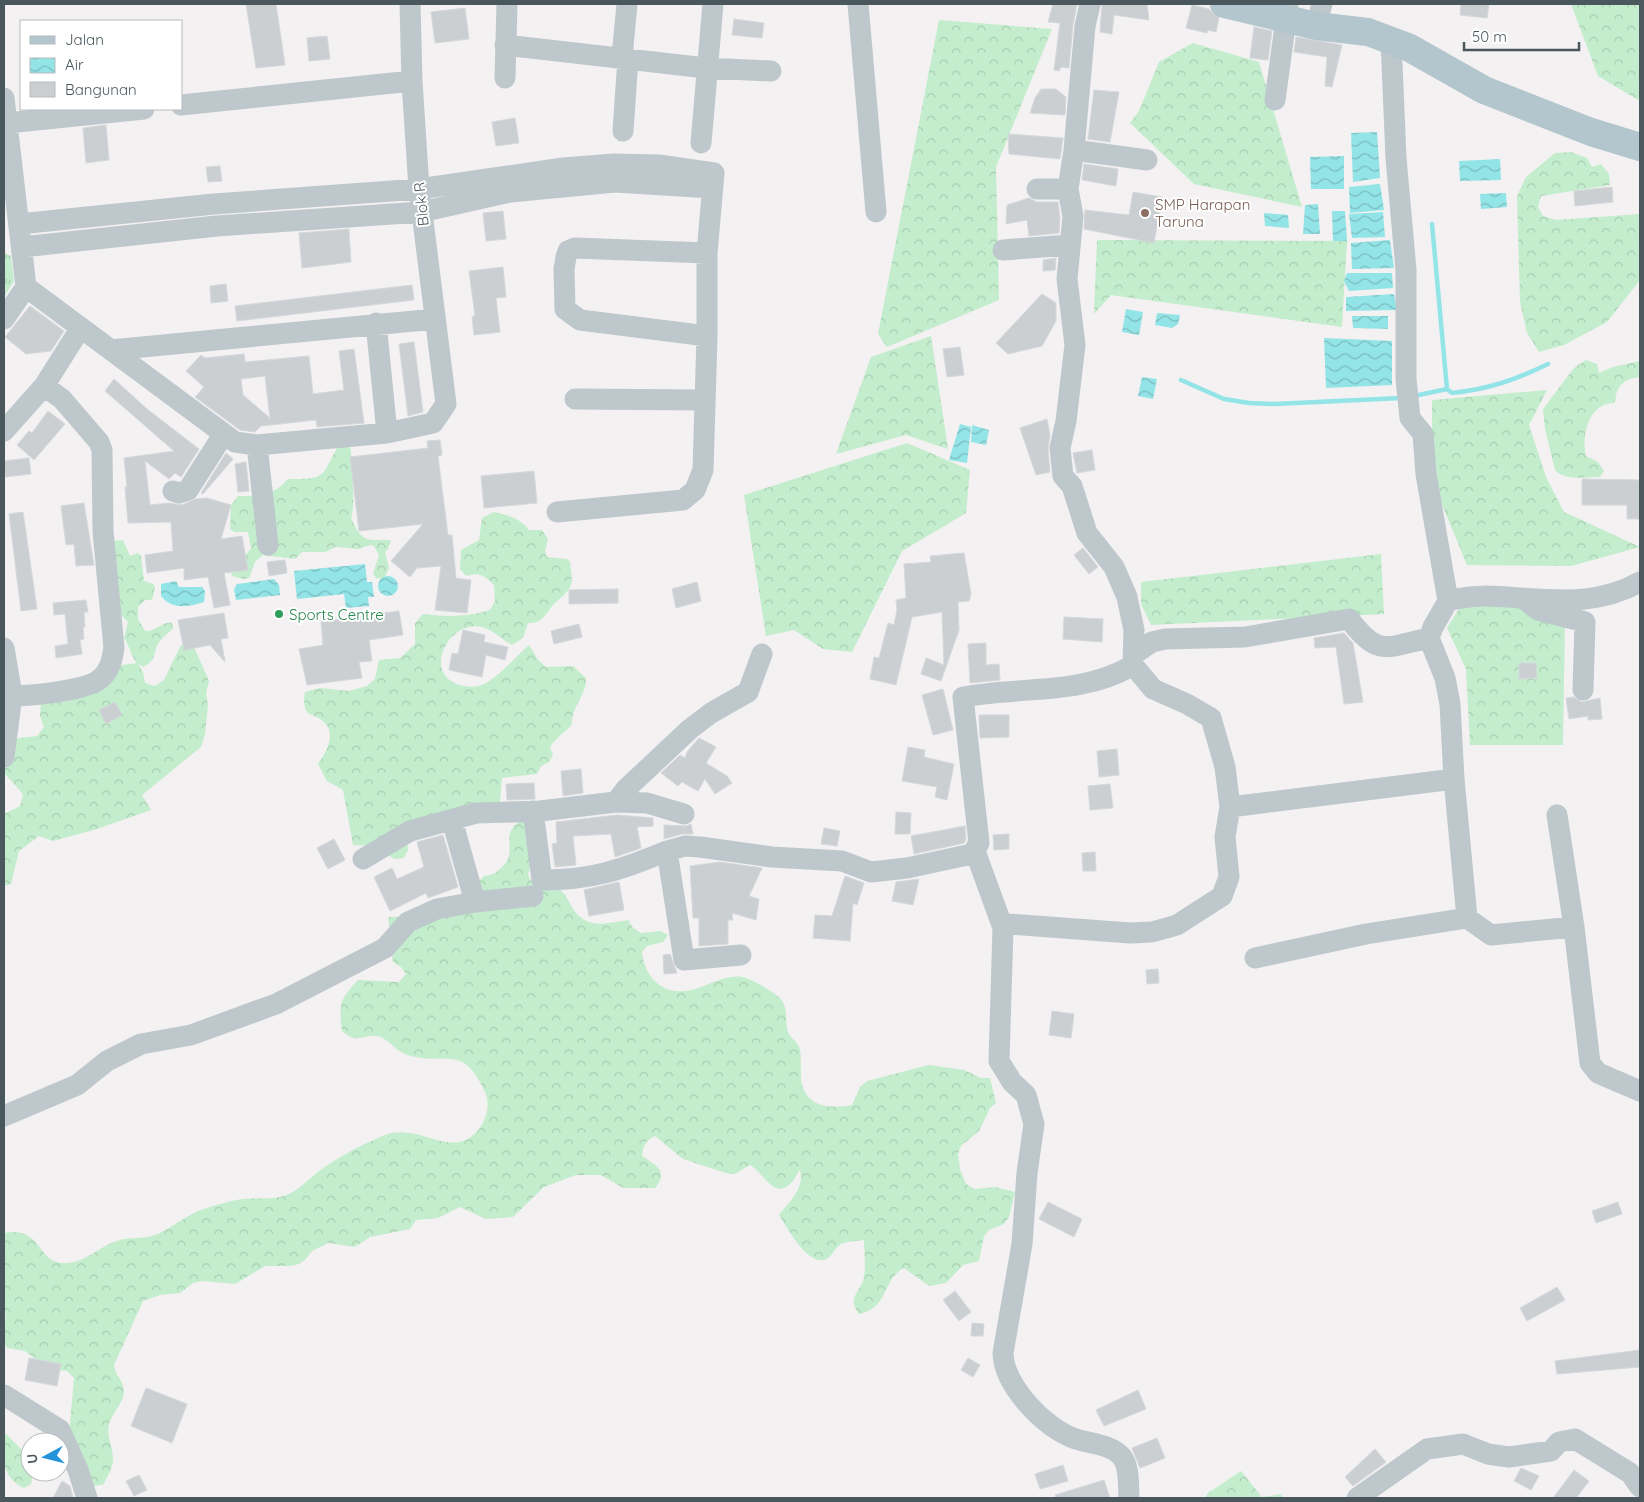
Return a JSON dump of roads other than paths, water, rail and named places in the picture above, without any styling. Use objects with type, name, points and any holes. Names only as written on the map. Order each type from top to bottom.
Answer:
[{"type":"main road","points":[[1224,4],[1319,15],[1408,47],[1484,90],[1591,132],[1640,147]]},
{"type":"street","name":"Blok R","points":[[386,433],[429,425],[436,419],[446,404],[421,212],[412,81],[410,4]]},
{"type":"street","points":[[505,78],[507,4]]},
{"type":"street","points":[[623,131],[627,4]]},
{"type":"street","points":[[701,143],[713,4]]},
{"type":"street","points":[[858,4],[876,212]]},
{"type":"street","points":[[1003,928],[1008,924],[1145,933],[1184,922],[1214,902],[1224,892],[1229,877],[1226,837],[1230,807],[1225,767],[1211,718],[1153,689],[1134,659],[1134,630],[1128,597],[1114,567],[1087,533],[1072,486],[1063,476],[1060,448],[1066,421],[1076,345],[1067,279],[1073,216],[1068,188],[1074,150],[1085,26],[1090,4]]},
{"type":"street","points":[[1275,100],[1286,12]]},
{"type":"street","points":[[1391,40],[1395,140],[1406,270],[1406,378],[1410,418],[1423,434],[1426,474],[1448,601],[1433,626],[1429,638],[1448,693],[1452,722],[1454,779],[1467,918]]},
{"type":"street","points":[[506,45],[625,57],[706,68],[770,71]]},
{"type":"street","points":[[182,105],[412,81]]},
{"type":"street","points":[[4,98],[26,287],[4,319]]},
{"type":"street","points":[[7,123],[134,110]]},
{"type":"street","points":[[1074,150],[1147,160]]},
{"type":"street","points":[[22,247],[217,226],[421,212],[510,192],[552,179],[614,164],[659,165],[714,173],[707,253],[707,336],[703,400],[703,470],[695,490],[689,497],[683,500],[557,512]]},
{"type":"street","points":[[19,224],[214,204],[552,179]]},
{"type":"street","points":[[1037,189],[1068,188]]},
{"type":"street","points":[[214,204],[217,226]]},
{"type":"street","points":[[1004,250],[1069,245]]},
{"type":"street","points":[[707,253],[574,248],[568,251],[566,257],[564,293],[565,309],[580,320],[707,336]]},
{"type":"street","points":[[26,287],[223,435],[235,442],[257,446],[386,433],[376,323]]},
{"type":"street","points":[[111,350],[376,323],[435,319]]},
{"type":"street","points":[[4,431],[44,386],[80,329]]},
{"type":"street","points":[[12,695],[26,696],[93,684],[106,672],[112,663],[114,648],[103,531],[102,450],[99,442],[62,399],[44,386]]},
{"type":"street","points":[[575,399],[703,400]]},
{"type":"street","points":[[181,493],[188,490],[223,435]]},
{"type":"street","points":[[257,446],[268,545]]},
{"type":"street","points":[[1448,601],[1486,595],[1577,600],[1601,598],[1613,595],[1640,582]]},
{"type":"street","points":[[1523,598],[1538,610],[1585,622],[1583,690]]},
{"type":"street","points":[[533,811],[542,880],[575,880],[620,870],[667,851],[685,846],[772,857],[842,861],[871,872],[907,868],[972,854],[979,843],[963,697],[1047,690],[1101,680],[1134,659],[1152,642],[1165,639],[1245,637],[1349,619],[1364,639],[1375,645],[1387,647],[1429,638]]},
{"type":"street","points":[[4,648],[12,695],[4,757]]},
{"type":"street","points":[[616,802],[626,789],[690,729],[711,713],[748,692],[762,654]]},
{"type":"street","points":[[1230,807],[1454,779]]},
{"type":"street","points":[[363,859],[410,831],[476,813],[533,811],[616,802],[647,803],[684,814]]},
{"type":"street","points":[[1557,815],[1574,927],[1590,1063],[1598,1073],[1640,1091]]},
{"type":"street","points":[[452,820],[475,902]]},
{"type":"street","points":[[667,851],[684,960],[741,955]]},
{"type":"street","points":[[975,851],[1003,928],[999,1061],[1012,1082],[1026,1094],[1034,1124],[1027,1174],[1022,1244],[1003,1353],[1003,1367],[1020,1394],[1046,1423],[1071,1437],[1112,1449],[1121,1457],[1126,1467],[1129,1498]]},
{"type":"street","points":[[4,1116],[77,1085],[107,1061],[142,1044],[191,1035],[276,1004],[384,948],[408,922],[437,909],[475,902],[533,896]]},
{"type":"street","points":[[1255,958],[1366,934],[1467,918],[1491,935],[1574,927]]},
{"type":"street","points":[[4,1395],[60,1430],[78,1470],[87,1498]]},
{"type":"street","points":[[1357,1498],[1427,1449],[1463,1444],[1488,1454],[1509,1457],[1551,1450],[1559,1442],[1566,1439],[1575,1439],[1630,1473],[1640,1487]]},
{"type":"water","points":[[1377,132],[1380,178],[1353,182],[1351,133]]},
{"type":"water","points":[[1344,156],[1344,189],[1311,189],[1310,157]]},
{"type":"water","points":[[1500,159],[1501,180],[1460,181],[1459,161]]},
{"type":"water","points":[[1380,184],[1384,210],[1350,213],[1349,187]]},
{"type":"water","points":[[1506,193],[1507,207],[1481,209],[1480,194]]},
{"type":"water","points":[[1318,204],[1320,234],[1303,234],[1305,205]]},
{"type":"water","points":[[1332,211],[1345,211],[1347,241],[1333,241]]},
{"type":"water","points":[[1383,212],[1385,237],[1352,238],[1349,214]]},
{"type":"water","points":[[1264,213],[1288,215],[1289,228],[1265,226]]},
{"type":"water","points":[[1390,240],[1394,268],[1352,269],[1351,243]]},
{"type":"water","points":[[1347,273],[1392,273],[1393,288],[1349,291],[1344,281]]},
{"type":"water","points":[[1394,294],[1397,310],[1346,311],[1346,297]]},
{"type":"water","points":[[1126,309],[1143,312],[1139,335],[1122,332]]},
{"type":"water","points":[[1157,313],[1180,315],[1178,324],[1172,328],[1155,325]]},
{"type":"water","points":[[1352,316],[1388,316],[1388,329],[1353,328]]},
{"type":"water","points":[[1324,338],[1392,341],[1392,385],[1326,388]]},
{"type":"water","points":[[1142,377],[1157,379],[1153,399],[1138,396]]},
{"type":"water","points":[[960,424],[971,427],[967,463],[949,460]]},
{"type":"water","points":[[972,425],[989,430],[986,445],[971,442]]},
{"type":"water","points":[[365,564],[367,582],[372,582],[374,597],[368,597],[369,606],[346,608],[344,594],[297,599],[294,571]]},
{"type":"water","points":[[384,576],[392,576],[398,582],[398,590],[392,596],[384,596],[378,590],[378,582]]},
{"type":"water","points":[[274,579],[279,585],[280,595],[236,600],[234,589],[237,584]]},
{"type":"water","points":[[176,581],[179,587],[202,587],[205,591],[204,602],[181,606],[170,604],[161,596],[161,584]]},
{"type":"waterway","points":[[1432,224],[1447,389],[1452,393],[1490,386],[1524,375],[1548,364]]},
{"type":"waterway","points":[[1181,380],[1224,399],[1249,403],[1275,404],[1401,398]]},
{"type":"waterway","points":[[1414,396],[1447,389]]},
{"type":"place","name":"SMP Harapan Taruna","points":[[1145,213]]},
{"type":"place","name":"Sports Centre","points":[[279,614]]}]
